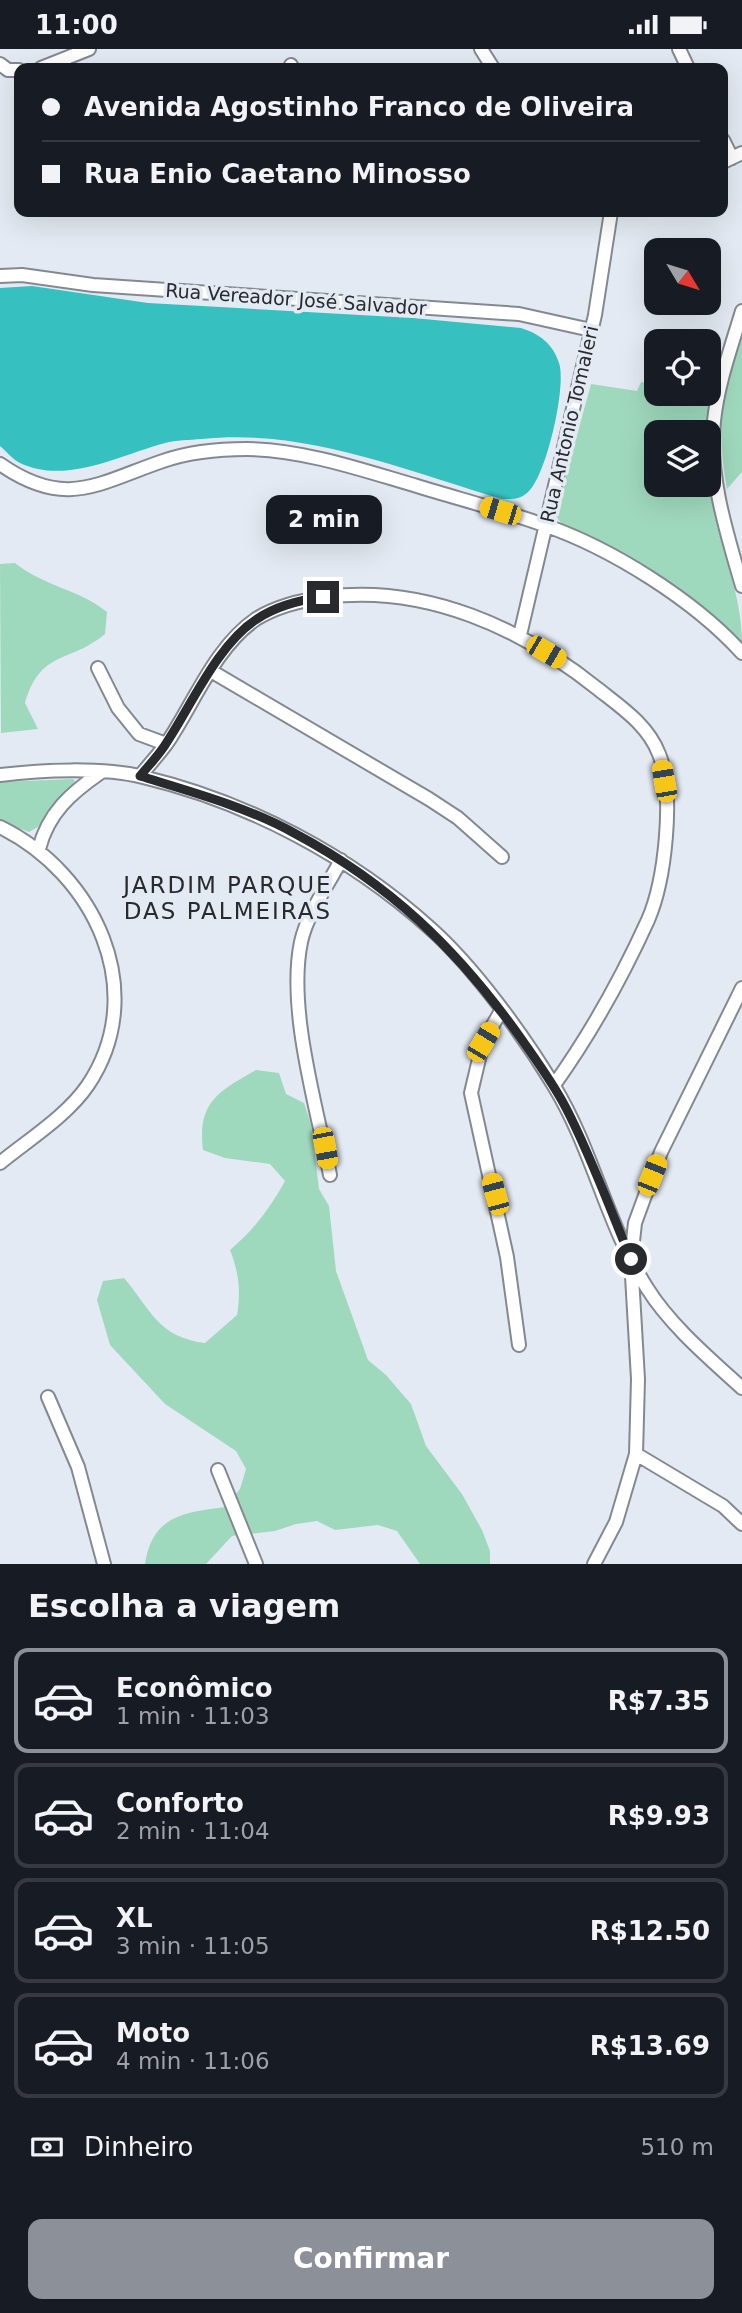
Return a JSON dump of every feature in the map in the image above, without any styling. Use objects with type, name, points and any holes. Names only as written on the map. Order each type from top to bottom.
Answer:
[{"type":"street","points":[[54,63],[89,49]]},
{"type":"street","name":"Rua Antonio Tomaleri","points":[[520,635],[591,330],[610,217]]},
{"type":"street","name":"Rua Vereador José Salvador","points":[[0,276],[22,275],[93,285],[519,314],[591,330]]},
{"type":"street","points":[[742,311],[721,379],[713,423],[722,510],[742,586]]},
{"type":"street","points":[[0,464],[35,485],[79,489],[104,484],[165,460],[206,451],[248,449],[289,454],[372,473],[546,525],[608,555],[656,583],[715,625],[742,653]]},
{"type":"street","points":[[140,776],[166,744],[211,671],[240,632],[256,619],[304,600],[361,593],[397,595],[436,604],[520,635],[567,664],[634,718],[660,755],[667,819],[657,892],[648,920],[577,1053],[554,1085]]},
{"type":"street","points":[[98,669],[118,708],[139,734],[166,744]]},
{"type":"street","points":[[211,671],[438,805],[458,818],[502,857]]},
{"type":"street","points":[[0,775],[25,772],[140,776],[227,805],[292,832],[341,860],[430,927],[501,1011],[554,1085],[580,1138],[631,1259],[648,1290],[692,1340],[742,1388]]},
{"type":"street","points":[[39,849],[43,833],[62,803],[100,773]]},
{"type":"street","points":[[0,827],[39,849],[63,871],[88,905],[102,937],[113,983],[111,1031],[98,1067],[87,1087],[64,1111],[0,1163]]},
{"type":"street","points":[[330,1175],[299,1009],[299,971],[301,941],[341,860]]},
{"type":"street","points":[[594,1564],[617,1522],[636,1454],[638,1379],[631,1259],[635,1223],[661,1152],[742,988]]},
{"type":"street","points":[[501,1011],[483,1042],[471,1093],[505,1245],[519,1345]]},
{"type":"street","points":[[48,1397],[78,1467],[104,1564]]},
{"type":"street","points":[[636,1454],[723,1506],[742,1524]]},
{"type":"street","points":[[218,1470],[256,1564]]},
{"type":"green space","points":[[742,337],[742,472],[727,489],[721,429],[729,378]]},
{"type":"green space","points":[[641,382],[644,382],[644,406],[709,406],[707,420],[644,420],[644,497],[711,497],[737,600],[742,643],[682,593],[564,527],[555,515],[591,384],[637,391]]},
{"type":"green space","points":[[15,563],[38,578],[85,598],[107,612],[105,634],[80,650],[57,659],[39,674],[25,703],[38,729],[1,733],[0,564]]},
{"type":"green space","points":[[75,781],[38,827],[29,832],[0,821],[0,782]]},
{"type":"green space","points":[[256,1070],[279,1073],[286,1094],[304,1103],[311,1124],[319,1189],[329,1206],[336,1271],[368,1360],[386,1375],[411,1404],[426,1446],[462,1494],[482,1530],[490,1551],[490,1564],[420,1564],[397,1531],[378,1525],[335,1530],[317,1521],[275,1531],[232,1536],[206,1564],[145,1564],[149,1548],[163,1526],[172,1519],[197,1511],[226,1507],[240,1489],[246,1469],[236,1451],[165,1404],[110,1345],[97,1300],[103,1281],[124,1278],[157,1321],[176,1335],[205,1343],[237,1315],[238,1282],[230,1250],[261,1218],[285,1181],[270,1164],[225,1158],[203,1150],[202,1134],[207,1109],[213,1100]]},
{"type":"water","points":[[32,286],[148,303],[413,318],[521,328],[545,341],[559,363],[560,391],[548,452],[534,484],[527,493],[512,499],[502,499],[354,454],[279,440],[240,437],[174,441],[74,470],[38,469],[17,462],[0,446],[0,288]]},
{"type":"district","name":"JARDIM PARQUE DAS PALMEIRAS","points":[[228,898]]},
{"type":"route","points":[[323,597],[278,608],[256,619],[240,632],[211,671],[166,744],[140,776],[227,805],[292,832],[341,860],[430,927],[501,1011],[554,1085],[580,1138],[631,1259]]}]
